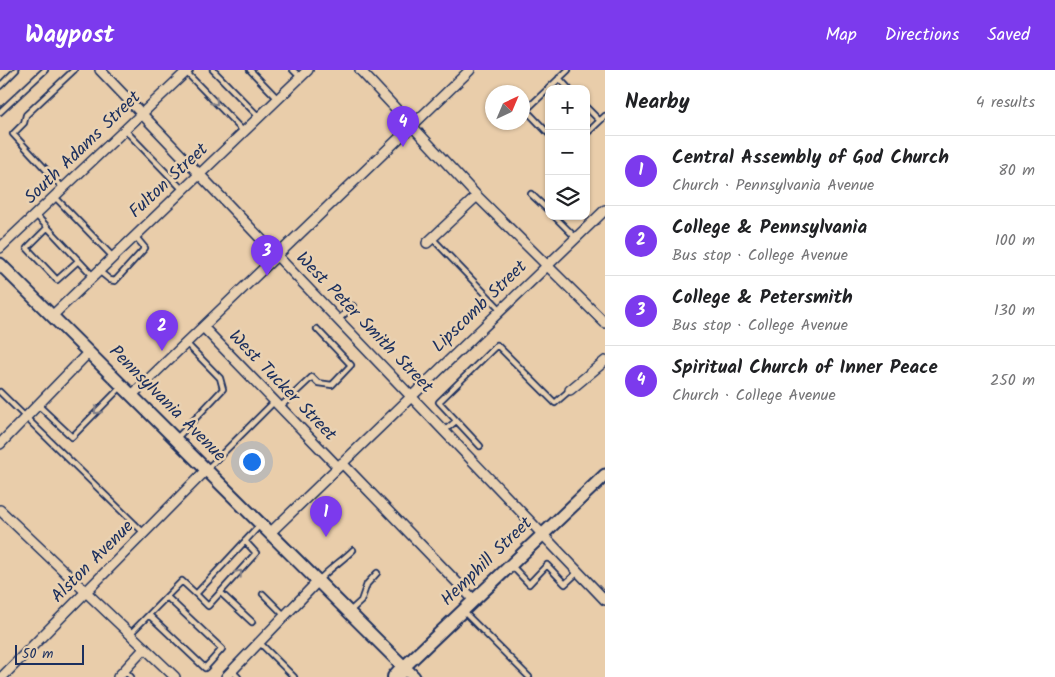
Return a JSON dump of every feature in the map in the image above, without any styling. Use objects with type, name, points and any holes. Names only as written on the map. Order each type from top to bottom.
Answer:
[{"type":"street","name":"West Peter Smith Street","points":[[100,70],[605,600]]},
{"type":"street","name":"Fulton Street","points":[[52,316],[134,235],[308,70]]},
{"type":"street","points":[[360,70],[546,267],[604,320]]},
{"type":"street","points":[[132,395],[470,70]]},
{"type":"street","name":"South Adams Street","points":[[0,248],[187,71]]},
{"type":"street","points":[[430,240],[477,196]]},
{"type":"street","name":"Lipscomb Street","points":[[266,528],[340,465],[605,210]]},
{"type":"street","name":"Pennsylvania Avenue","points":[[0,264],[350,611],[404,674]]},
{"type":"street","name":"West Tucker Street","points":[[203,327],[277,405],[340,465],[474,600]]},
{"type":"street","points":[[0,444],[89,352]]},
{"type":"street","points":[[570,390],[605,360]]},
{"type":"street","name":"Alston Avenue","points":[[2,677],[207,469]]},
{"type":"street","name":"Hemphill Street","points":[[404,674],[474,600],[605,475]]},
{"type":"street","points":[[0,510],[175,677]]},
{"type":"street","points":[[232,675],[259,642],[319,580]]},
{"type":"street","points":[[121,674],[145,648]]},
{"type":"lane","points":[[0,86],[16,70]]},
{"type":"lane","points":[[0,112],[45,70]]},
{"type":"lane","points":[[64,188],[13,134],[24,123],[26,115],[74,70]]},
{"type":"lane","points":[[213,70],[259,117]]},
{"type":"lane","points":[[250,70],[278,99]]},
{"type":"lane","points":[[293,70],[300,77]]},
{"type":"lane","points":[[545,130],[526,110],[568,70]]},
{"type":"lane","points":[[187,71],[244,132]]},
{"type":"lane","points":[[559,78],[565,85]]},
{"type":"lane","points":[[590,111],[600,121]]},
{"type":"lane","points":[[590,130],[605,116]]},
{"type":"lane","points":[[125,130],[182,190]]},
{"type":"lane","points":[[531,194],[545,208]]},
{"type":"lane","points":[[55,197],[113,257]]},
{"type":"lane","points":[[36,215],[78,261],[96,274],[110,280],[116,281],[145,248],[134,235]]},
{"type":"lane","points":[[558,220],[576,238]]},
{"type":"lane","points":[[47,228],[27,248],[57,280],[78,261]]},
{"type":"lane","points":[[430,240],[501,310]]},
{"type":"lane","points":[[339,319],[352,306]]},
{"type":"lane","points":[[207,469],[277,405],[312,377],[318,383],[332,384],[351,365],[317,329]]},
{"type":"lane","points":[[176,438],[223,389],[220,378],[186,343]]},
{"type":"lane","points":[[480,446],[439,402],[497,345],[555,403],[570,390]]},
{"type":"lane","points":[[38,405],[72,437],[123,386]]},
{"type":"lane","points":[[0,392],[144,533]]},
{"type":"lane","points":[[444,431],[456,421]]},
{"type":"lane","points":[[196,594],[246,541],[266,528]]},
{"type":"lane","points":[[130,634],[182,581],[208,606],[256,553],[246,541]]},
{"type":"lane","points":[[319,580],[330,568],[353,550]]},
{"type":"lane","points":[[511,565],[529,584],[547,566],[565,584],[578,572]]},
{"type":"lane","points":[[350,611],[361,601],[367,584],[377,573]]},
{"type":"lane","points":[[221,593],[252,622]]},
{"type":"lane","points":[[263,594],[285,616]]},
{"type":"lane","points":[[149,615],[205,668],[222,649],[167,597]]},
{"type":"lane","points":[[463,611],[529,677]]},
{"type":"lane","points":[[259,642],[294,677]]},
{"type":"lane","points":[[121,674],[131,677]]},
{"type":"place","name":"Spiritual Church of Inner Peace","points":[[403,147]]},
{"type":"place","name":"College & Petersmith","points":[[267,276]]},
{"type":"place","name":"College & Pennsylvania","points":[[162,351]]},
{"type":"place","name":"Central Assembly of God Church","points":[[326,537]]}]
